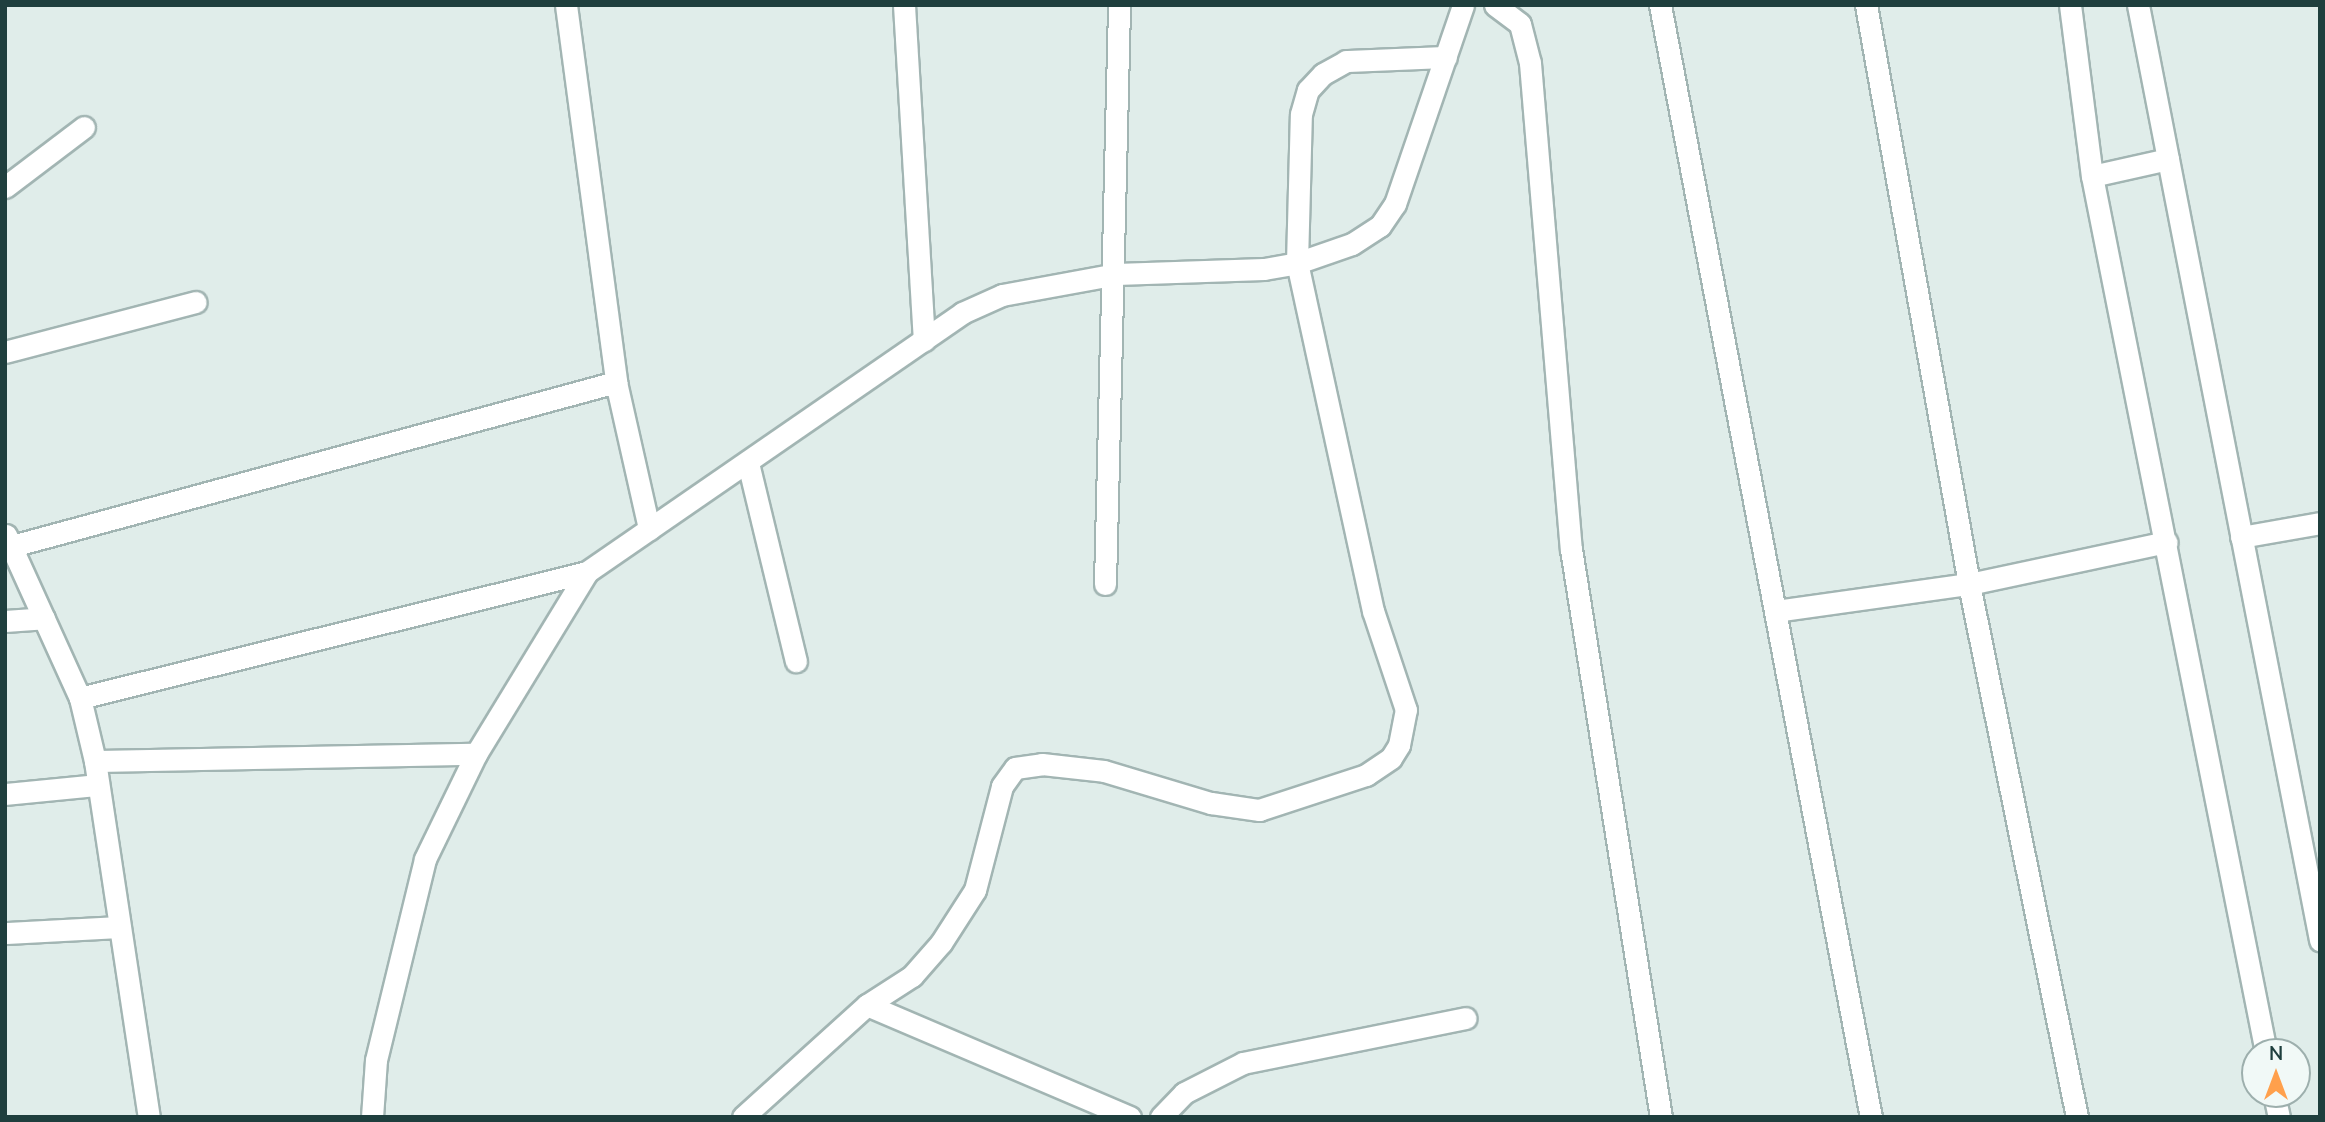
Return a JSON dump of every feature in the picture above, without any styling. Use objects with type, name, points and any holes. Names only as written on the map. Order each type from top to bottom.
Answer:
[{"type":"street","points":[[566,5],[616,382],[649,529]]},
{"type":"street","points":[[904,5],[923,340]]},
{"type":"street","points":[[1105,584],[1116,274],[1119,5]]},
{"type":"street","points":[[80,698],[587,572],[962,313],[1002,295],[1116,274],[1265,269],[1297,263],[1352,244],[1380,226],[1395,204],[1462,5]]},
{"type":"street","points":[[1495,5],[1520,24],[1530,63],[1572,549],[1661,1117]]},
{"type":"street","points":[[1660,5],[1871,1117]]},
{"type":"street","points":[[1866,5],[1969,584],[2077,1117]]},
{"type":"street","points":[[2070,5],[2092,176],[2167,542],[2263,1038]]},
{"type":"street","points":[[2138,5],[2320,940]]},
{"type":"street","points":[[743,1117],[867,1004],[912,976],[941,943],[975,890],[1002,786],[1015,768],[1042,764],[1104,771],[1210,803],[1259,810],[1366,775],[1391,758],[1399,745],[1406,710],[1373,611],[1297,263],[1301,114],[1308,90],[1323,75],[1346,61],[1446,57]]},
{"type":"street","points":[[5,187],[84,127]]},
{"type":"street","points":[[2092,176],[2168,159]]},
{"type":"street","points":[[5,352],[196,302]]},
{"type":"street","points":[[149,1117],[96,785],[95,761],[80,698],[9,540],[616,382]]},
{"type":"street","points":[[748,463],[796,661]]},
{"type":"street","points":[[2241,537],[2320,523]]},
{"type":"street","points":[[1776,611],[1969,584],[2167,542]]},
{"type":"street","points":[[372,1117],[376,1060],[425,859],[476,754],[587,572]]},
{"type":"street","points":[[5,621],[44,618]]},
{"type":"street","points":[[95,761],[476,754]]},
{"type":"street","points":[[5,794],[96,785]]},
{"type":"street","points":[[5,933],[118,927]]},
{"type":"street","points":[[867,1004],[1130,1117]]},
{"type":"street","points":[[1161,1117],[1184,1093],[1243,1063],[1466,1018]]}]
